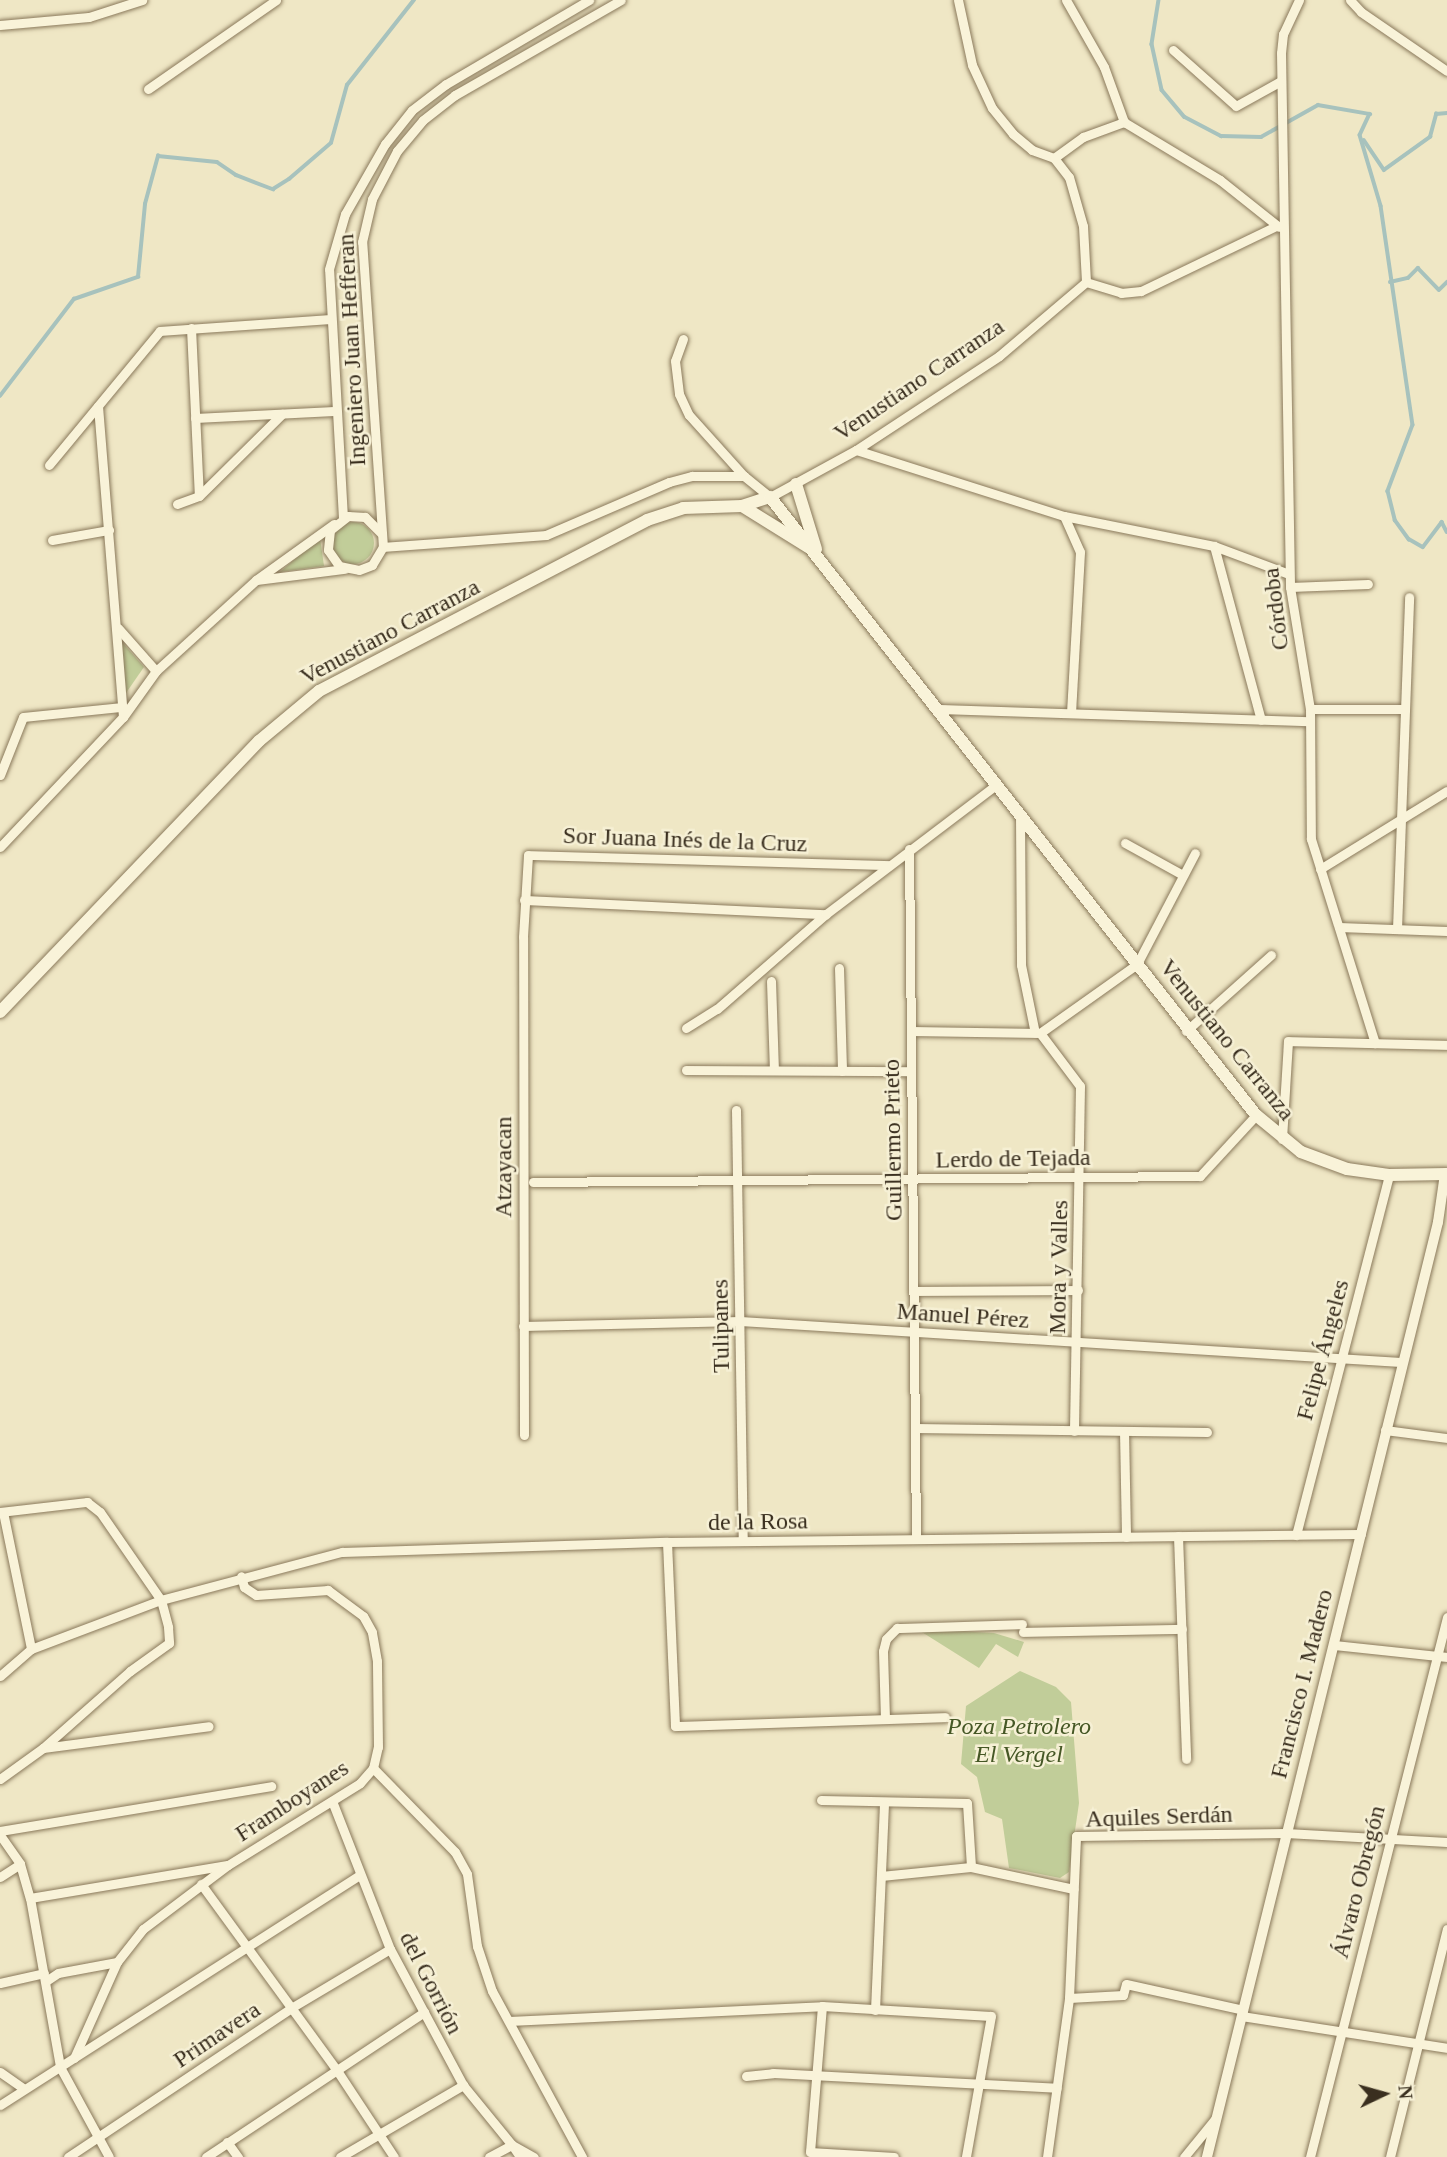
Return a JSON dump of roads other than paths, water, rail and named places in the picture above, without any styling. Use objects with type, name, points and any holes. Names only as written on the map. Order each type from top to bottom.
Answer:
[{"type":"main road","points":[[796,484],[817,553]]},
{"type":"main road","name":"Venustiano Carranza","points":[[0,1012],[259,741],[319,691],[647,520],[682,508],[742,506],[770,497],[940,709],[1020,816],[1138,964],[1186,1031],[1256,1115],[1282,1140],[1347,1169],[1389,1175],[1446,1174]]},
{"type":"main road","name":"Venustiano Carranza","points":[[742,506],[817,553]]},
{"type":"street","points":[[0,25],[89,17],[142,0]]},
{"type":"street","points":[[148,89],[276,0]]},
{"type":"street","name":"Ingeniero Juan Hefferan","points":[[339,521],[329,269],[334,242],[396,128],[446,84],[589,0]]},
{"type":"street","name":"Ingeniero Juan Hefferan","points":[[381,533],[362,242],[372,199],[397,151],[423,120],[455,95],[621,0]]},
{"type":"street","points":[[958,0],[972,65],[992,108],[1032,150],[1054,158],[1069,177],[1083,226],[1086,282],[1121,293],[1141,291],[1280,228],[1220,180],[1124,122],[1104,67],[1066,0]]},
{"type":"street","points":[[1350,0],[1361,12],[1447,71]]},
{"type":"street","name":"Córdoba","points":[[1300,1],[1283,34],[1282,81],[1280,228],[1289,574],[1310,709],[1311,839],[1375,1043]]},
{"type":"street","points":[[1173,50],[1236,106],[1282,81]]},
{"type":"street","points":[[1054,158],[1083,137],[1124,122]]},
{"type":"street","name":"Venustiano Carranza","points":[[770,497],[856,450],[999,356],[1086,282]]},
{"type":"street","points":[[49,464],[160,331],[330,319]]},
{"type":"street","points":[[191,328],[199,496]]},
{"type":"street","points":[[684,339],[676,361],[679,394],[701,430],[744,476],[770,497]]},
{"type":"street","points":[[98,406],[118,628],[122,712]]},
{"type":"street","points":[[195,418],[334,411]]},
{"type":"street","points":[[177,504],[199,496],[282,414]]},
{"type":"street","points":[[856,450],[1064,516],[1214,546],[1289,574]]},
{"type":"street","points":[[383,547],[546,536],[669,482],[692,476],[744,476]]},
{"type":"street","points":[[1064,516],[1080,552],[1071,713]]},
{"type":"street","points":[[0,847],[156,671],[256,580],[339,521],[365,517],[381,533],[383,547],[372,565],[256,580]]},
{"type":"street","points":[[339,521],[328,537],[328,550],[345,569]]},
{"type":"street","points":[[52,540],[109,530]]},
{"type":"street","points":[[1214,546],[1261,720]]},
{"type":"street","points":[[1290,587],[1368,584]]},
{"type":"street","points":[[1397,929],[1409,597]]},
{"type":"street","points":[[118,628],[156,671]]},
{"type":"street","points":[[940,709],[1309,721]]},
{"type":"street","points":[[1310,709],[1405,709]]},
{"type":"street","points":[[0,775],[23,717],[122,712]]},
{"type":"street","points":[[686,1028],[717,1009],[826,914],[996,785]]},
{"type":"street","points":[[1320,869],[1447,791]]},
{"type":"street","points":[[1020,816],[1021,965],[1038,1033]]},
{"type":"street","points":[[1125,843],[1183,875]]},
{"type":"street","name":"Guillermo Prieto","points":[[909,849],[916,1539]]},
{"type":"street","name":"Venustiano Carranza","points":[[1138,964],[1195,853]]},
{"type":"street","name":"Sor Juana Inés de la Cruz","points":[[524,901],[528,855],[888,865]]},
{"type":"street","points":[[524,901],[826,914]]},
{"type":"street","name":"Atzayacan","points":[[524,901],[524,1435]]},
{"type":"street","points":[[1339,927],[1447,932]]},
{"type":"street","points":[[1186,1031],[1271,956]]},
{"type":"street","points":[[911,1031],[1038,1033],[1138,964]]},
{"type":"street","points":[[839,968],[842,1070]]},
{"type":"street","points":[[771,981],[774,1070]]},
{"type":"street","name":"Mora y Valles","points":[[1038,1033],[1080,1086],[1081,1177],[1074,1431]]},
{"type":"street","points":[[1282,1140],[1288,1041],[1447,1045]]},
{"type":"street","points":[[686,1070],[911,1071]]},
{"type":"street","name":"Tulipanes","points":[[736,1110],[743,1541]]},
{"type":"street","name":"Lerdo de Tejada","points":[[533,1182],[1199,1176],[1256,1115]]},
{"type":"street","name":"Francisco I. Madero","points":[[1207,2157],[1401,1362],[1438,1222],[1446,1174]]},
{"type":"street","name":"Felipe Ángeles","points":[[1296,1535],[1339,1358],[1389,1175]]},
{"type":"street","name":"Francisco I. Madero","points":[[1438,1222],[1447,1209]]},
{"type":"street","points":[[914,1291],[1078,1290]]},
{"type":"street","name":"Manuel Pérez","points":[[523,1326],[740,1321],[1401,1362]]},
{"type":"street","points":[[915,1429],[1207,1432]]},
{"type":"street","points":[[1385,1430],[1447,1438]]},
{"type":"street","points":[[1124,1431],[1126,1537]]},
{"type":"street","points":[[0,1676],[31,1648],[2,1512],[87,1503],[100,1512],[161,1600],[169,1643],[130,1671],[43,1748],[0,1779]]},
{"type":"street","name":"de la Rosa","points":[[31,1648],[161,1600],[241,1576],[342,1552],[667,1542],[1361,1534]]},
{"type":"street","points":[[1178,1536],[1186,1759]]},
{"type":"street","points":[[667,1542],[675,1726],[945,1717]]},
{"type":"street","name":"Framboyanes","points":[[74,2058],[117,1962],[144,1929],[228,1865],[332,1801],[373,1768],[378,1747],[377,1661],[373,1632],[363,1616],[328,1590],[256,1595],[244,1587],[241,1576]]},
{"type":"street","name":"Álvaro Obregón","points":[[1310,2157],[1388,1842],[1442,1657],[1447,1617]]},
{"type":"street","points":[[885,1718],[883,1651],[886,1639],[897,1628],[1182,1629]]},
{"type":"street","points":[[1334,1645],[1442,1657]]},
{"type":"street","points":[[0,1663],[14,1664]]},
{"type":"street","points":[[43,1748],[209,1726]]},
{"type":"street","points":[[373,1768],[456,1852],[467,1874],[477,1946],[492,1991],[582,2157]]},
{"type":"street","points":[[109,2157],[96,2139],[60,2067],[30,1898],[20,1864],[0,1833],[271,1786]]},
{"type":"street","points":[[821,1800],[967,1803],[971,1867]]},
{"type":"street","name":"del Gorrión","points":[[332,1801],[390,1949],[463,2085],[512,2145],[534,2157]]},
{"type":"street","points":[[875,2010],[884,1802]]},
{"type":"street","name":"Aquiles Serdán","points":[[1073,1889],[1076,1836],[1286,1833],[1388,1842],[1447,1842]]},
{"type":"street","points":[[0,1877],[20,1864]]},
{"type":"street","points":[[30,1898],[228,1865]]},
{"type":"street","points":[[881,1877],[971,1867],[1073,1889],[1069,1998],[1047,2157]]},
{"type":"street","points":[[0,2105],[360,1875]]},
{"type":"street","points":[[201,1884],[246,1950],[336,2069],[394,2157]]},
{"type":"street","points":[[1390,2157],[1416,2042],[1447,1929]]},
{"type":"street","name":"Primavera","points":[[68,2157],[290,2008],[390,1949]]},
{"type":"street","points":[[0,1983],[117,1962]]},
{"type":"street","points":[[1069,1998],[1123,1995],[1126,1984],[1242,2013],[1447,2048]]},
{"type":"street","points":[[509,2021],[822,2006],[991,2016],[982,2084],[966,2157]]},
{"type":"street","points":[[822,2006],[819,2076],[810,2152],[894,2157]]},
{"type":"street","points":[[206,2157],[424,2012]]},
{"type":"street","points":[[0,2072],[24,2089]]},
{"type":"street","points":[[746,2076],[819,2076],[1057,2088]]},
{"type":"street","points":[[340,2157],[463,2085]]},
{"type":"street","points":[[1184,2157],[1216,2117]]},
{"type":"street","points":[[227,2142],[238,2157]]},
{"type":"street","points":[[489,2157],[512,2145],[520,2157]]},
{"type":"waterway","points":[[0,396],[74,299],[138,277],[145,204],[158,156],[217,162],[236,175],[273,189],[289,179],[331,143],[347,85],[414,0]]},
{"type":"waterway","points":[[1159,0],[1152,44],[1162,90],[1185,117],[1221,136],[1261,137],[1318,105],[1370,114],[1360,135],[1381,206],[1413,425],[1388,491],[1395,520],[1409,539],[1423,547],[1442,522],[1447,532]]},
{"type":"waterway","points":[[1364,140],[1384,170],[1430,137],[1436,114],[1447,113]]},
{"type":"waterway","points":[[1390,282],[1408,278],[1418,268],[1439,290],[1447,282]]},
{"type":"park label","name":"Poza Petrolero El Vergel","points":[[1019,1741]]}]
